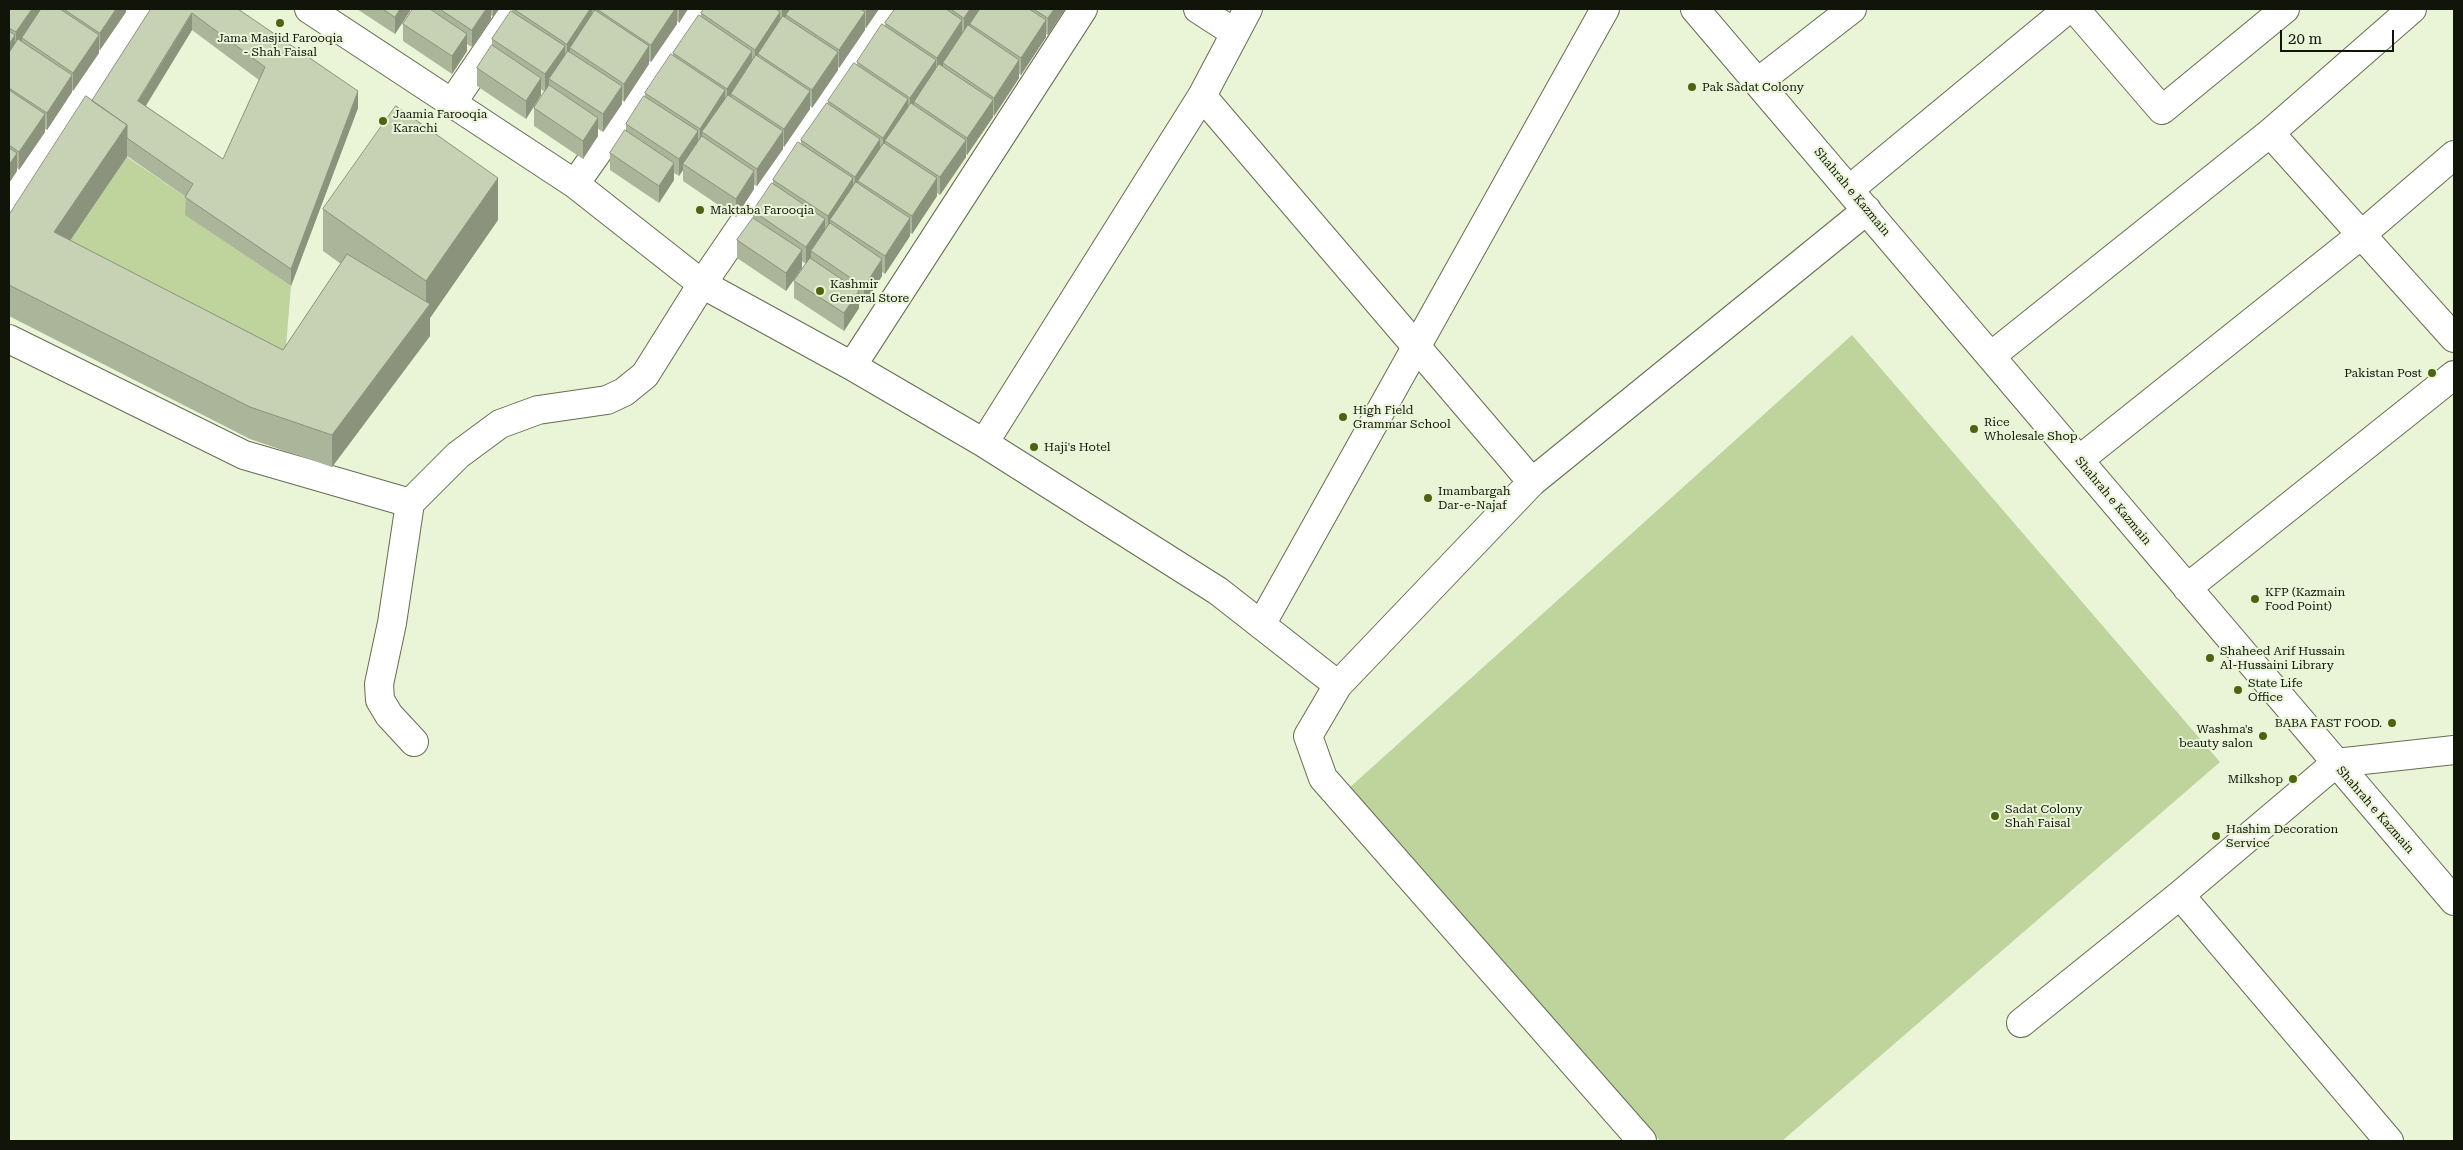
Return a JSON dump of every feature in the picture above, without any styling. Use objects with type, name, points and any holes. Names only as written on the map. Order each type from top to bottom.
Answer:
[{"type":"street","points":[[9,204],[137,9]]},
{"type":"street","points":[[452,103],[516,9]]},
{"type":"street","points":[[575,184],[698,9]]},
{"type":"street","points":[[414,742],[389,716],[380,700],[379,684],[392,623],[410,503],[458,455],[500,424],[538,410],[607,400],[624,392],[645,375],[702,284],[890,9]]},
{"type":"street","points":[[852,366],[1083,9]]},
{"type":"street","points":[[1198,9],[1235,33]]},
{"type":"street","points":[[984,443],[1202,96],[1248,9]]},
{"type":"street","points":[[1261,625],[1415,346],[1605,9]]},
{"type":"street","name":"Shahrah e Kazmain","points":[[1695,9],[1850,188],[2454,901]]},
{"type":"street","points":[[1758,82],[1852,9]]},
{"type":"street","points":[[1850,188],[2068,9]]},
{"type":"street","points":[[2075,9],[2162,110],[2285,9]]},
{"type":"street","points":[[1991,356],[2270,133],[2412,9]]},
{"type":"street","points":[[321,12],[452,103],[575,184],[702,284],[852,366],[984,443],[1218,591],[1338,685]]},
{"type":"street","points":[[1202,96],[1532,482]]},
{"type":"street","points":[[2270,133],[2454,338]]},
{"type":"street","points":[[2079,460],[2361,235],[2454,155]]},
{"type":"street","points":[[1642,1141],[1323,778],[1308,736],[1338,685],[1532,482],[1868,210]]},
{"type":"street","points":[[9,339],[244,455],[410,503]]},
{"type":"street","points":[[2187,588],[2454,375]]},
{"type":"street","points":[[2021,1023],[2180,895],[2336,763],[2454,750]]},
{"type":"street","points":[[2180,895],[2389,1141]]},
{"type":"green space","points":[[127,157],[193,202],[186,215],[291,286],[283,382],[54,264]]},
{"type":"green space","points":[[1852,335],[2220,762],[1782,1141],[1660,1141],[1348,789]]},
{"type":"building","points":[[9,9],[32,9],[16,32],[9,28]]},
{"type":"building","points":[[41,9],[60,9],[99,35],[73,73],[22,38]]},
{"type":"building","points":[[64,9],[116,9],[100,33]]},
{"type":"building","points":[[151,9],[238,9],[358,91],[291,269],[185,197],[193,184],[127,138],[127,125],[92,101]],"holes":[[[192,13],[265,67],[223,159],[138,101]]]},
{"type":"building","points":[[383,9],[400,9],[395,17]]},
{"type":"building","points":[[413,9],[430,9],[467,34],[452,56],[403,24]]},
{"type":"building","points":[[440,9],[486,9],[472,30]]},
{"type":"building","points":[[514,9],[590,9],[567,44]]},
{"type":"building","points":[[597,9],[675,9],[651,45]]},
{"type":"building","points":[[704,9],[776,9],[780,12],[755,50],[701,13]]},
{"type":"building","points":[[790,9],[860,9],[865,12],[839,50],[786,15]]},
{"type":"building","points":[[895,9],[946,9],[962,20],[937,58],[885,23]]},
{"type":"building","points":[[951,9],[970,9],[964,18]]},
{"type":"building","points":[[980,9],[1029,9],[1046,20],[1021,58],[970,24]]},
{"type":"building","points":[[1034,9],[1054,9],[1048,18]]},
{"type":"building","points":[[595,10],[649,46],[624,84],[570,48]]},
{"type":"building","points":[[511,11],[565,46],[545,74],[492,39]]},
{"type":"building","points":[[699,15],[752,51],[727,89],[673,53]]},
{"type":"building","points":[[783,16],[838,52],[812,90],[758,54]]},
{"type":"building","points":[[882,24],[936,60],[910,98],[857,62]]},
{"type":"building","points":[[968,25],[1019,60],[994,98],[943,63]]},
{"type":"building","points":[[9,31],[15,35],[9,44]]},
{"type":"building","points":[[18,39],[72,75],[47,113],[9,88],[9,53]]},
{"type":"building","points":[[492,45],[541,78],[526,101],[477,68]]},
{"type":"building","points":[[568,51],[622,86],[603,114],[549,79]]},
{"type":"building","points":[[671,54],[725,90],[700,129],[645,93]]},
{"type":"building","points":[[756,55],[810,91],[784,129],[731,94]]},
{"type":"building","points":[[854,63],[908,99],[883,138],[828,101]]},
{"type":"building","points":[[939,64],[993,100],[967,138],[914,102]]},
{"type":"building","points":[[549,85],[598,118],[583,141],[534,108]]},
{"type":"building","points":[[9,90],[45,114],[19,152],[9,145]]},
{"type":"building","points":[[728,95],[783,131],[757,169],[702,132]]},
{"type":"building","points":[[86,96],[127,125],[54,232],[283,350],[347,254],[430,304],[332,435],[250,407],[9,285],[9,215]]},
{"type":"building","points":[[644,96],[698,131],[679,159],[626,124]]},
{"type":"building","points":[[827,103],[880,139],[855,177],[801,140]]},
{"type":"building","points":[[911,103],[966,140],[940,177],[885,141]]},
{"type":"building","points":[[396,106],[498,178],[426,281],[323,209]]},
{"type":"building","points":[[625,130],[674,163],[659,186],[610,153]]},
{"type":"building","points":[[702,136],[754,171],[736,199],[683,164]]},
{"type":"building","points":[[798,142],[853,178],[828,216],[773,180]]},
{"type":"building","points":[[884,143],[937,178],[912,216],[858,181]]},
{"type":"building","points":[[9,148],[17,153],[9,165]]},
{"type":"building","points":[[856,182],[910,218],[885,256],[830,220]]},
{"type":"building","points":[[772,183],[825,219],[806,247],[753,211]]},
{"type":"building","points":[[753,218],[802,250],[786,273],[737,240]]},
{"type":"building","points":[[830,223],[882,259],[864,287],[811,251]]},
{"type":"building","points":[[810,258],[859,291],[844,313],[794,281]]},
{"type":"place","name":"Jama Masjid Farooqia - Shah Faisal","points":[[280,23]]},
{"type":"place","name":"Pak Sadat Colony","points":[[1692,87]]},
{"type":"place","name":"Jaamia Farooqia Karachi","points":[[383,121]]},
{"type":"place","name":"Maktaba Farooqia","points":[[700,210]]},
{"type":"place","name":"Kashmir General Store","points":[[820,291]]},
{"type":"place","name":"Pakistan Post","points":[[2432,373]]},
{"type":"place","name":"High Field Grammar School","points":[[1343,417]]},
{"type":"place","name":"Rice Wholesale Shop","points":[[1974,429]]},
{"type":"place","name":"Haji's Hotel","points":[[1034,447]]},
{"type":"place","name":"Imambargah Dar-e-Najaf","points":[[1428,498]]},
{"type":"place","name":"KFP (Kazmain Food Point)","points":[[2255,599]]},
{"type":"place","name":"Shaheed Arif Hussain Al-Hussaini Library","points":[[2210,658]]},
{"type":"place","name":"State Life Office","points":[[2238,690]]},
{"type":"place","name":"BABA FAST FOOD.","points":[[2392,723]]},
{"type":"place","name":"Washma's beauty salon","points":[[2263,736]]},
{"type":"place","name":"Milkshop","points":[[2293,779]]},
{"type":"place","name":"Sadat Colony Shah Faisal","points":[[1995,816]]},
{"type":"place","name":"Hashim Decoration Service","points":[[2216,836]]}]
